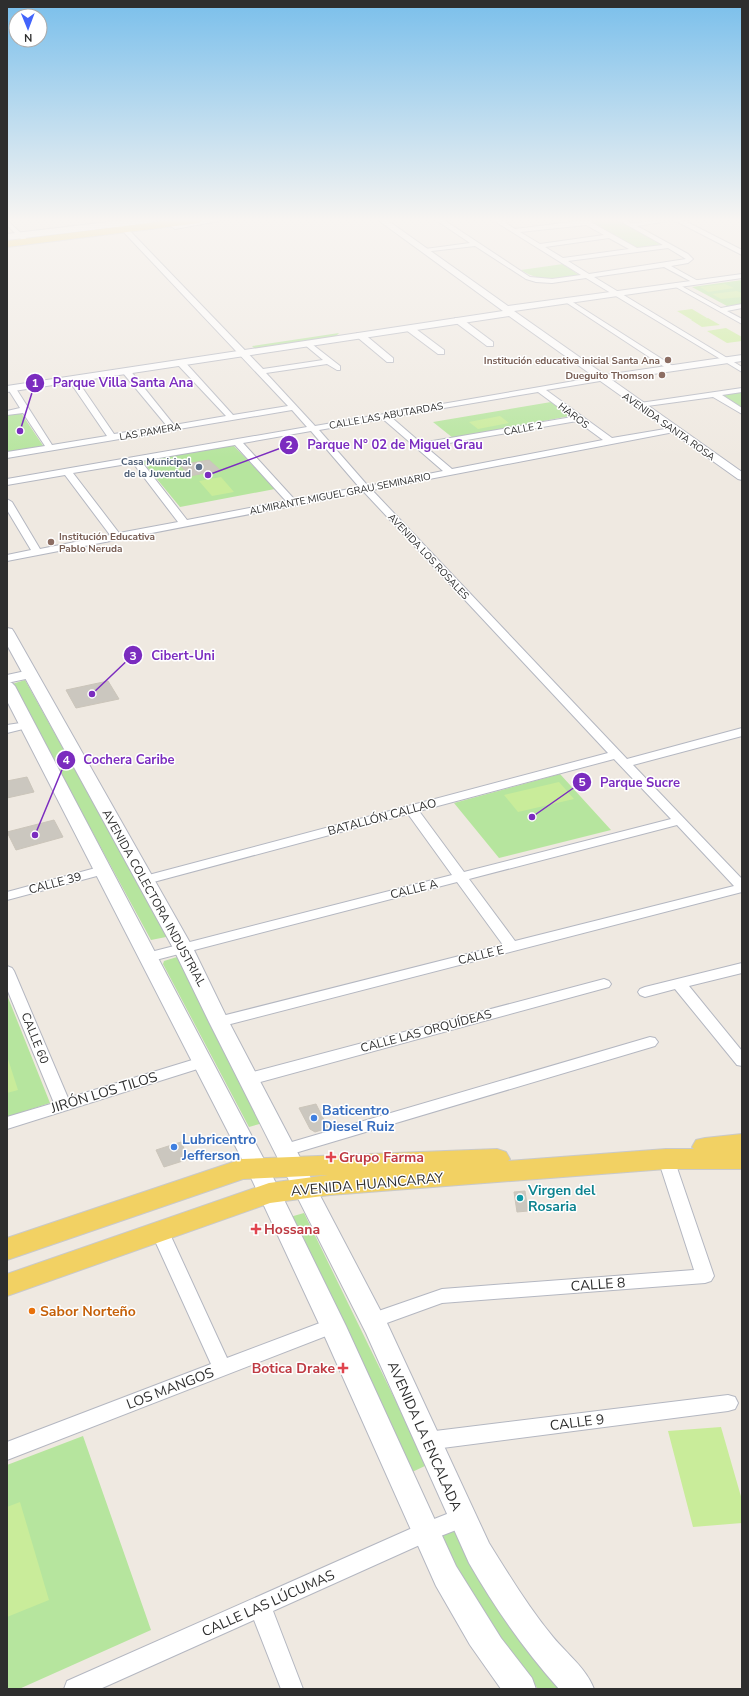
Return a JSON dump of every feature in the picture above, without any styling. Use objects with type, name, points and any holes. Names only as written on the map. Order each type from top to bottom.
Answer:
[{"type":"main road","name":"AVENIDA COLECTORA INDUSTRIAL","points":[[7,632],[20,669],[146,880],[184,948],[219,1022],[294,1169]]},
{"type":"main road","points":[[7,686],[257,1167],[333,1326],[446,1576],[468,1616],[509,1675],[521,1689]]},
{"type":"main road","name":"AVENIDA HUANCARAY","points":[[7,1285],[269,1193],[294,1169],[537,1158],[742,1143]]},
{"type":"main road","name":"AVENIDA HUANCARAY","points":[[7,1249],[228,1174],[257,1167],[294,1169],[742,1159]]},
{"type":"main road","name":"AVENIDA LA ENCALADA","points":[[294,1169],[372,1320],[462,1518],[497,1583],[542,1648],[579,1689]]},
{"type":"street","name":"AVENIDA LOS ROSALES","points":[[191,299],[294,407],[365,488],[742,888]]},
{"type":"street","name":"AVENIDA SANTA ROSA","points":[[493,299],[742,477]]},
{"type":"street","points":[[50,448],[9,389],[409,328],[572,299]]},
{"type":"street","points":[[627,299],[742,370]]},
{"type":"street","points":[[701,299],[742,322]]},
{"type":"street","points":[[566,300],[672,368]]},
{"type":"street","points":[[720,310],[742,306]]},
{"type":"street","points":[[458,320],[490,344]]},
{"type":"street","points":[[409,328],[441,352]]},
{"type":"street","points":[[360,335],[390,360]]},
{"type":"street","points":[[308,343],[337,368]]},
{"type":"street","name":"CALLE LAS ABUTARDAS","points":[[7,482],[538,388],[742,358]]},
{"type":"street","points":[[260,372],[329,361]]},
{"type":"street","points":[[182,363],[230,417]]},
{"type":"street","points":[[126,371],[172,427]]},
{"type":"street","points":[[72,380],[112,438]]},
{"type":"street","name":"HAROS","points":[[538,388],[610,441]]},
{"type":"street","points":[[640,405],[742,390]]},
{"type":"street","points":[[714,394],[742,412]]},
{"type":"street","name":"LAS PAMERA","points":[[7,455],[294,407]]},
{"type":"street","points":[[7,413],[25,410]]},
{"type":"street","points":[[383,415],[450,472]]},
{"type":"street","name":"CALLE 2","points":[[420,446],[578,418]]},
{"type":"street","name":"ALMIRANTE MIGUEL GRAU SEMINARIO","points":[[7,558],[674,429]]},
{"type":"street","points":[[236,441],[292,502]]},
{"type":"street","points":[[135,459],[184,523]]},
{"type":"street","points":[[67,471],[116,536]]},
{"type":"street","points":[[7,502],[37,552]]},
{"type":"street","points":[[7,679],[20,669]]},
{"type":"street","points":[[7,729],[27,725]]},
{"type":"street","name":"BATALLÓN CALLAO","points":[[146,880],[411,809],[742,732]]},
{"type":"street","points":[[411,809],[512,947]]},
{"type":"street","name":"CALLE A","points":[[148,958],[679,820]]},
{"type":"street","name":"CALLE 39","points":[[7,896],[103,870]]},
{"type":"street","name":"CALLE E","points":[[219,1022],[742,888]]},
{"type":"street","points":[[645,992],[742,968]]},
{"type":"street","name":"CALLE 60","points":[[7,970],[63,1106]]},
{"type":"street","name":"CALLE LAS ORQUÍDEAS","points":[[249,1079],[604,984]]},
{"type":"street","points":[[679,984],[742,1061]]},
{"type":"street","points":[[294,1169],[650,1042]]},
{"type":"street","name":"JIRÓN LOS TILOS","points":[[7,1123],[202,1062]]},
{"type":"street","name":"CALLE 8","points":[[372,1320],[442,1296],[705,1276],[666,1160]]},
{"type":"street","points":[[160,1232],[222,1367]]},
{"type":"street","name":"LOS MANGOS","points":[[7,1452],[222,1367],[333,1326]]},
{"type":"street","name":"CALLE 9","points":[[426,1441],[728,1403]]},
{"type":"street","name":"CALLE LAS LÚCUMAS","points":[[75,1689],[426,1532],[462,1518]]},
{"type":"street","points":[[260,1606],[292,1689]]},
{"type":"green space","points":[[714,299],[742,299],[742,304],[727,306]]},
{"type":"green space","points":[[692,309],[707,318],[692,320],[677,311]]},
{"type":"green space","points":[[708,318],[720,325],[702,327],[691,320]]},
{"type":"green space","points":[[726,328],[742,337],[742,341],[727,343],[707,331]]},
{"type":"green space","points":[[339,333],[336,336],[255,349],[252,346]]},
{"type":"green space","points":[[742,392],[742,409],[721,395]]},
{"type":"green space","points":[[551,402],[570,416],[453,438],[433,422]]},
{"type":"green space","points":[[21,413],[44,447],[7,453],[7,415]]},
{"type":"green space","points":[[500,416],[509,423],[478,429],[469,422]]},
{"type":"green space","points":[[233,445],[275,489],[180,507],[142,461]]},
{"type":"green space","points":[[221,477],[234,492],[212,496],[199,481]]},
{"type":"green space","points":[[25,680],[167,935],[166,937],[151,940],[12,684]]},
{"type":"green space","points":[[560,774],[611,830],[499,858],[454,803]]},
{"type":"green space","points":[[559,782],[574,799],[518,812],[504,795]]},
{"type":"green space","points":[[177,957],[181,958],[263,1123],[249,1127],[163,964],[164,961]]},
{"type":"green space","points":[[7,995],[50,1103],[7,1117]]},
{"type":"green space","points":[[7,1056],[18,1090],[7,1093]]},
{"type":"green space","points":[[304,1213],[427,1465],[410,1473],[290,1217]]},
{"type":"green space","points":[[721,1427],[742,1500],[742,1523],[693,1527],[668,1431]]},
{"type":"green space","points":[[83,1436],[151,1630],[19,1689],[7,1689],[7,1465]]},
{"type":"green space","points":[[20,1502],[49,1600],[7,1617],[7,1507]]},
{"type":"green space","points":[[455,1529],[559,1689],[538,1689],[479,1607],[441,1538],[442,1535]]},
{"type":"building","name":"Casa Municipal de la Juventud","points":[[209,460],[220,470],[190,476],[180,465]]},
{"type":"building","points":[[108,681],[119,699],[76,708],[66,690]]},
{"type":"building","points":[[27,777],[34,792],[7,798],[7,781]]},
{"type":"building","points":[[54,820],[63,837],[16,850],[7,832]]},
{"type":"building","name":"Baticentro Diesel Ruiz","points":[[316,1104],[328,1128],[315,1132],[310,1129],[299,1108]]},
{"type":"building","name":"Lubricentro Jefferson","points":[[181,1142],[189,1159],[164,1167],[156,1150]]},
{"type":"building","name":"Virgen del Rosaria","points":[[525,1191],[528,1211],[517,1212],[514,1192]]},
{"type":"place","name":"Institución educativa inicial Santa Ana","points":[[668,360]]},
{"type":"place","name":"Dueguito Thomson","points":[[662,375]]},
{"type":"place","name":"Parque Villa Santa Ana","points":[[20,431]]},
{"type":"place","name":"Casa Municipal de la Juventud","points":[[199,467]]},
{"type":"place","name":"Parque N° 02 de Miguel Grau","points":[[208,475]]},
{"type":"place","name":"Institución Educativa Pablo Neruda","points":[[51,542]]},
{"type":"place","name":"Cibert-Uni","points":[[92,694]]},
{"type":"place","name":"Parque Sucre","points":[[532,817]]},
{"type":"place","name":"Cochera Caribe","points":[[35,835]]},
{"type":"place","name":"Baticentro Diesel Ruiz","points":[[314,1118]]},
{"type":"place","name":"Lubricentro Jefferson","points":[[174,1147]]},
{"type":"place","name":"Grupo Farma","points":[[331,1157]]},
{"type":"place","name":"Virgen del Rosaria","points":[[520,1198]]},
{"type":"place","name":"Hossana","points":[[256,1229]]},
{"type":"place","name":"Sabor Norteño","points":[[32,1311]]},
{"type":"place","name":"Botica Drake","points":[[343,1368]]}]
